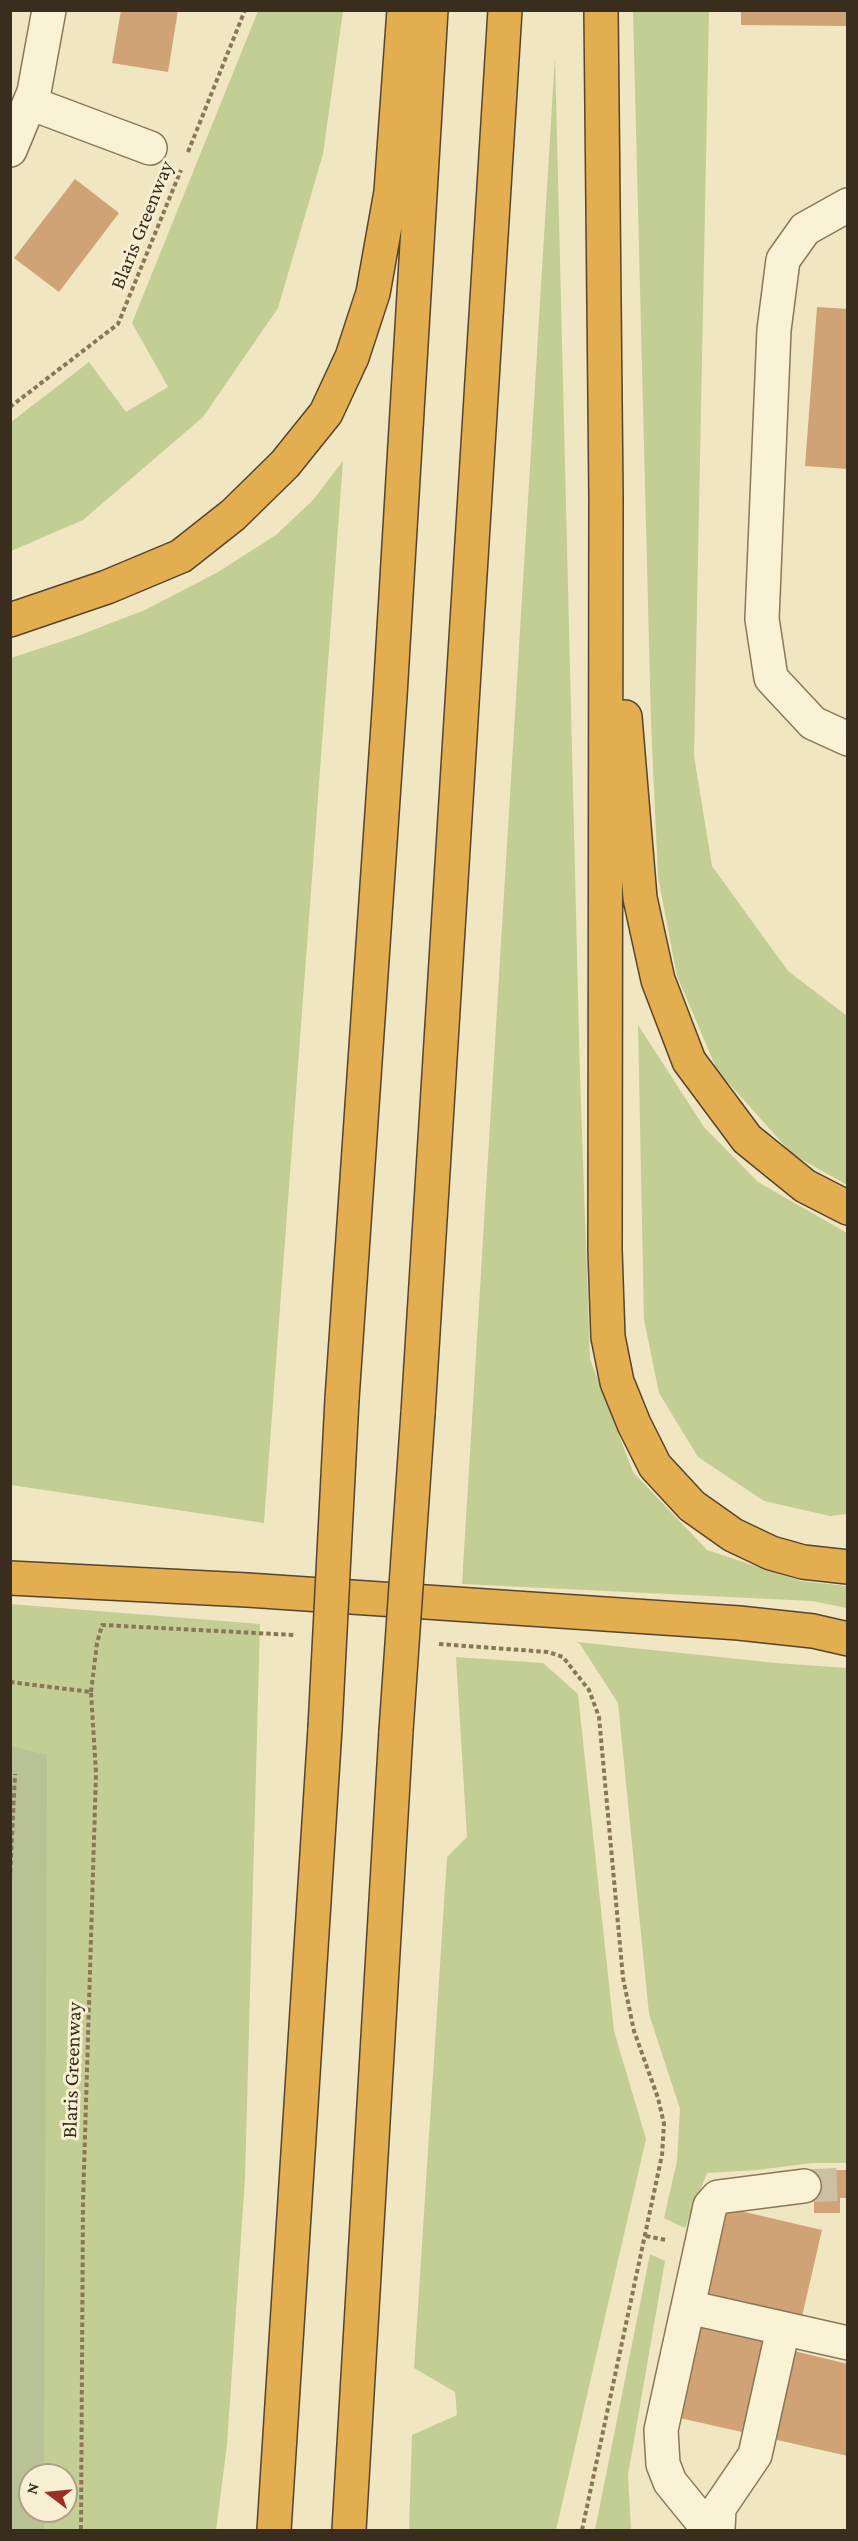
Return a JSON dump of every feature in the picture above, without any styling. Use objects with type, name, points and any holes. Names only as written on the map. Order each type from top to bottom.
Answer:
[{"type":"highway","points":[[10,620],[107,587],[181,556],[233,515],[285,465],[326,413],[352,357],[373,294],[391,192],[404,10]]},
{"type":"highway","points":[[274,2530],[325,1728],[342,1399],[382,824],[431,10]]},
{"type":"highway","points":[[349,2530],[396,1731],[418,1413],[505,10]]},
{"type":"highway","points":[[601,10],[606,497],[605,1250],[608,1337],[616,1382],[633,1424],[655,1466],[692,1506],[733,1535],[771,1553],[803,1563],[848,1567]]},
{"type":"highway","points":[[606,497],[640,898],[658,980],[689,1061],[747,1139],[804,1186],[848,1208]]},
{"type":"highway","points":[[10,1578],[247,1590],[739,1623],[813,1631],[848,1639]]},
{"type":"street","points":[[10,150],[34,92],[49,10]]},
{"type":"street","points":[[30,103],[150,148]]},
{"type":"street","points":[[848,205],[805,229],[783,260],[774,330],[762,619],[771,678],[813,723],[848,739]]},
{"type":"street","points":[[709,2530],[670,2482],[663,2464],[661,2430],[710,2206],[718,2198],[804,2186]]},
{"type":"street","points":[[688,2307],[848,2343]]},
{"type":"street","points":[[718,2530],[719,2508],[755,2455],[783,2329]]},
{"type":"path","name":"Blaris Greenway","points":[[10,407],[118,324],[245,10]]},
{"type":"path","name":"Blaris Greenway","points":[[81,2530],[83,2202],[96,1773],[91,1692],[97,1643],[102,1625],[127,1624],[303,1635]]},
{"type":"path","points":[[431,1644],[548,1652],[563,1657],[589,1690],[599,1718],[623,1978],[634,2031],[658,2098],[664,2124],[662,2155],[582,2530]]},
{"type":"path","points":[[10,1682],[91,1692]]},
{"type":"path","points":[[10,1880],[15,1774]]},
{"type":"green space","points":[[258,11],[343,11],[323,154],[278,308],[203,417],[83,520],[11,551],[11,422],[89,362],[126,412],[168,387],[132,323]]},
{"type":"green space","points":[[633,11],[709,11],[694,756],[712,866],[788,971],[847,1016],[847,1185],[792,1154],[717,1070],[677,976],[658,877],[651,723]]},
{"type":"green space","points":[[555,56],[580,1076],[590,1359],[633,1472],[707,1550],[801,1581],[847,1586],[847,1608],[812,1601],[462,1584]]},
{"type":"green space","points":[[343,461],[264,1523],[11,1485],[11,658],[75,637],[145,610],[218,572],[276,535],[313,500]]},
{"type":"green space","points":[[638,1025],[704,1127],[758,1182],[847,1233],[847,1514],[830,1516],[764,1501],[698,1457],[659,1393],[644,1320]]},
{"type":"green space","points":[[10,1604],[260,1624],[245,2178],[227,2445],[216,2530],[37,2530],[37,2523],[78,2523],[78,2463],[36,2463],[11,1755]]},
{"type":"green space","points":[[576,1642],[776,1663],[847,1668],[847,2163],[812,2163],[707,2173],[685,2228],[664,2218],[677,2161],[680,2109],[649,2014],[618,1703],[580,1644]]},
{"type":"green space","points":[[456,1657],[543,1663],[578,1694],[614,2031],[646,2139],[556,2530],[409,2530],[412,2435],[457,2415],[455,2392],[414,2368],[447,1857],[467,1837]]},
{"type":"green space","points":[[11,1746],[47,1755],[44,2463],[18,2463],[18,2523],[44,2523],[44,2530],[10,2530]]},
{"type":"green space","points":[[650,2254],[665,2261],[628,2475],[631,2530],[595,2530]]},
{"type":"building","points":[[121,10],[178,10],[168,72],[112,63]]},
{"type":"building","points":[[741,10],[848,10],[848,26],[741,25]]},
{"type":"building","points":[[75,179],[119,213],[59,292],[14,258]]},
{"type":"building","points":[[817,307],[848,309],[848,469],[805,466]]},
{"type":"building","points":[[809,2170],[848,2170],[848,2198],[840,2198],[840,2213],[814,2213],[814,2198],[809,2198]]},
{"type":"building","points":[[719,2206],[822,2230],[794,2351],[848,2364],[848,2456],[671,2416]]},
{"type":"tunnel","points":[[804,2186],[848,2184]]}]
